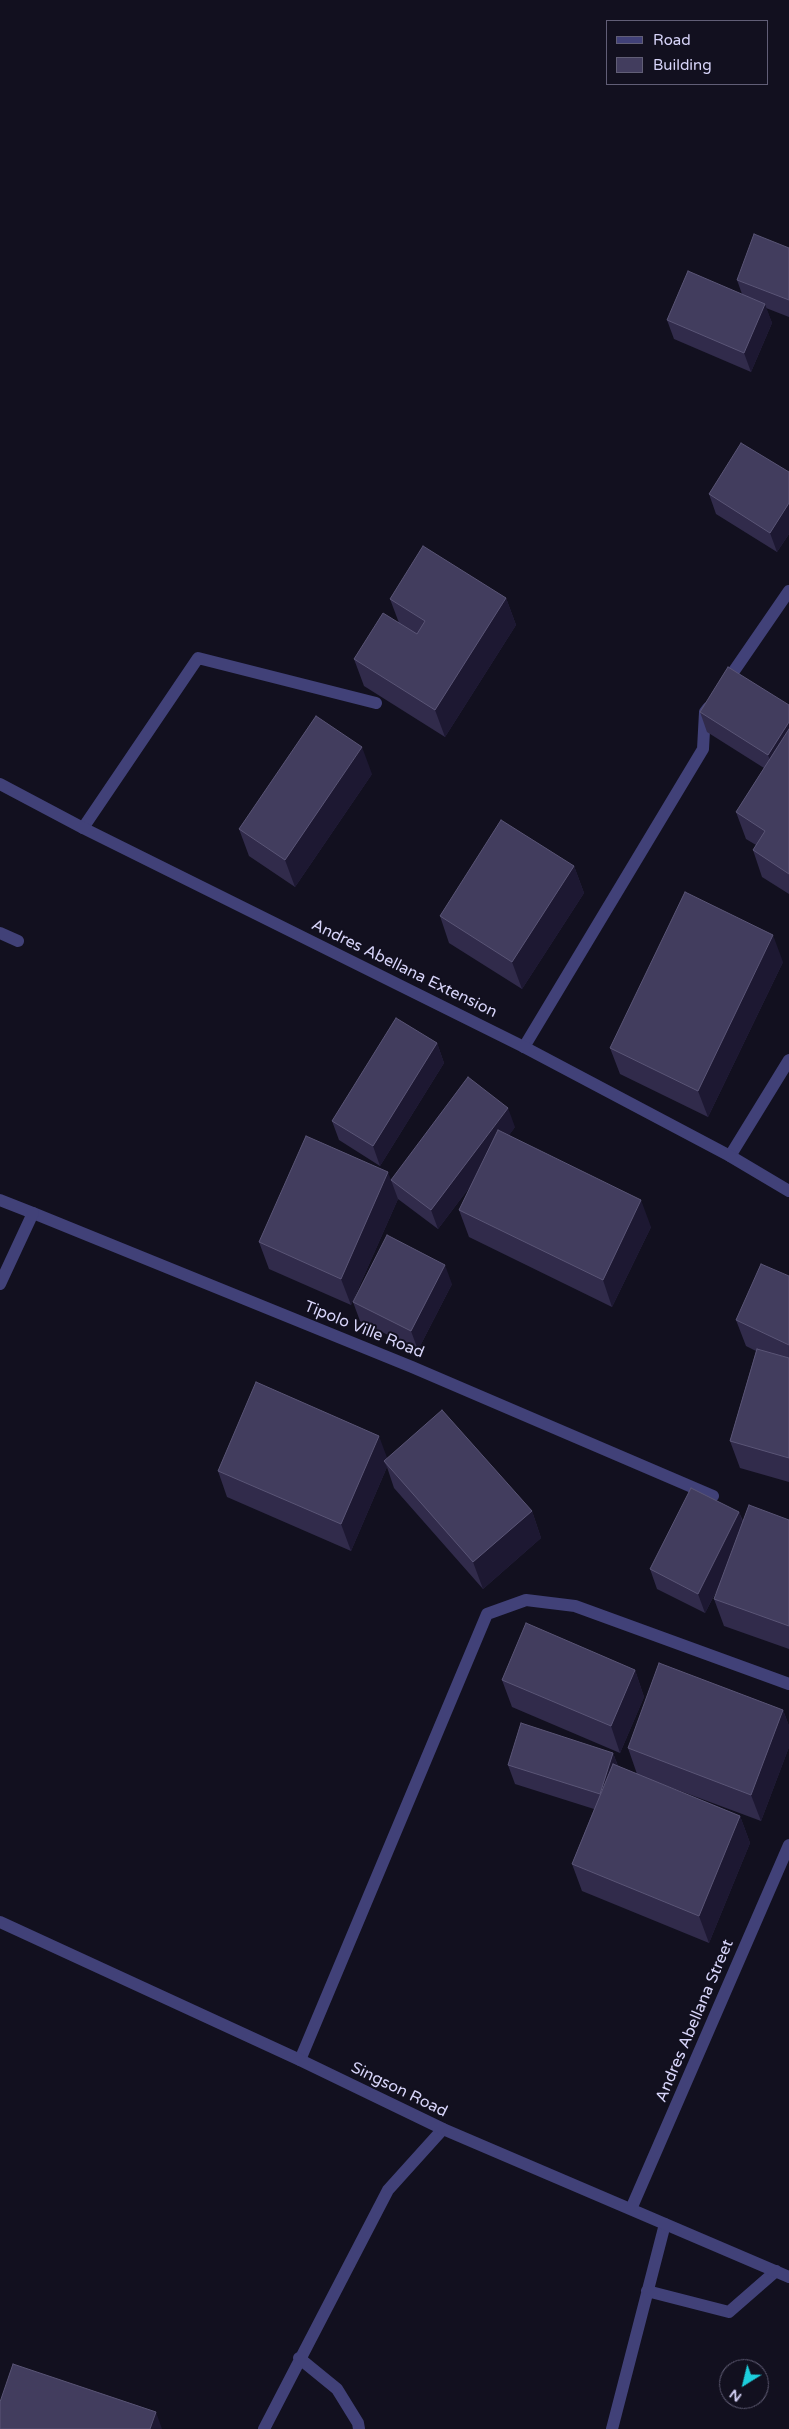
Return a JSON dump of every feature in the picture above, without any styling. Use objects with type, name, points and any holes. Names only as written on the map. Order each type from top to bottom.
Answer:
[{"type":"street","points":[[524,1047],[703,749],[705,712],[789,592]]},
{"type":"street","points":[[83,828],[198,658],[376,702]]},
{"type":"street","name":"Andres Abellana Extension","points":[[0,784],[83,828],[524,1047],[730,1156],[789,1191]]},
{"type":"street","points":[[0,933],[18,941]]},
{"type":"street","points":[[730,1156],[789,1060]]},
{"type":"street","name":"Tipolo Ville Road","points":[[0,1200],[412,1367],[713,1496]]},
{"type":"street","points":[[0,1284],[33,1213]]},
{"type":"street","points":[[300,2060],[487,1614],[526,1600],[575,1606],[789,1684]]},
{"type":"street","name":"Andres Abellana Street","points":[[631,2210],[789,1845]]},
{"type":"street","name":"Singson Road","points":[[0,1922],[300,2060],[443,2129],[789,2277]]},
{"type":"street","points":[[264,2429],[299,2358],[388,2190],[443,2129]]},
{"type":"street","points":[[612,2429],[665,2224]]},
{"type":"street","points":[[647,2292],[729,2312],[776,2272]]},
{"type":"street","points":[[299,2358],[337,2389],[358,2423],[359,2429]]},
{"type":"building","points":[[754,234],[789,248],[789,300],[737,280]]},
{"type":"building","points":[[688,271],[765,304],[744,353],[667,320]]},
{"type":"building","points":[[741,443],[789,472],[789,503],[770,533],[709,494]]},
{"type":"building","points":[[423,546],[506,598],[435,710],[354,659],[383,613],[417,634],[425,621],[390,599]]},
{"type":"building","points":[[728,667],[789,705],[789,722],[768,755],[700,712]]},
{"type":"building","points":[[316,716],[362,747],[285,860],[239,829]]},
{"type":"building","points":[[789,729],[789,874],[753,850],[765,831],[736,812]]},
{"type":"building","points":[[501,820],[574,866],[512,962],[440,916]]},
{"type":"building","points":[[685,892],[773,935],[698,1091],[610,1048]]},
{"type":"building","points":[[396,1018],[437,1043],[373,1146],[332,1121]]},
{"type":"building","points":[[468,1077],[508,1108],[431,1210],[391,1180]]},
{"type":"building","points":[[498,1130],[641,1200],[603,1280],[459,1210]]},
{"type":"building","points":[[306,1136],[388,1172],[341,1279],[259,1242]]},
{"type":"building","points":[[387,1235],[445,1265],[411,1331],[353,1302]]},
{"type":"building","points":[[761,1264],[789,1276],[789,1345],[736,1320]]},
{"type":"building","points":[[757,1349],[789,1358],[789,1458],[730,1441]]},
{"type":"building","points":[[256,1382],[379,1436],[341,1524],[218,1471]]},
{"type":"building","points":[[442,1410],[532,1511],[473,1562],[384,1461]]},
{"type":"building","points":[[691,1488],[739,1512],[698,1594],[650,1569]]},
{"type":"building","points":[[749,1505],[789,1520],[789,1626],[714,1599]]},
{"type":"building","points":[[526,1623],[635,1670],[611,1726],[502,1680]]},
{"type":"building","points":[[659,1663],[783,1710],[751,1795],[628,1748]]},
{"type":"building","points":[[521,1723],[613,1753],[600,1794],[508,1765]]},
{"type":"building","points":[[613,1764],[740,1816],[699,1916],[572,1864]]},
{"type":"building","points":[[13,2364],[156,2412],[150,2429],[0,2429],[0,2402]]}]
